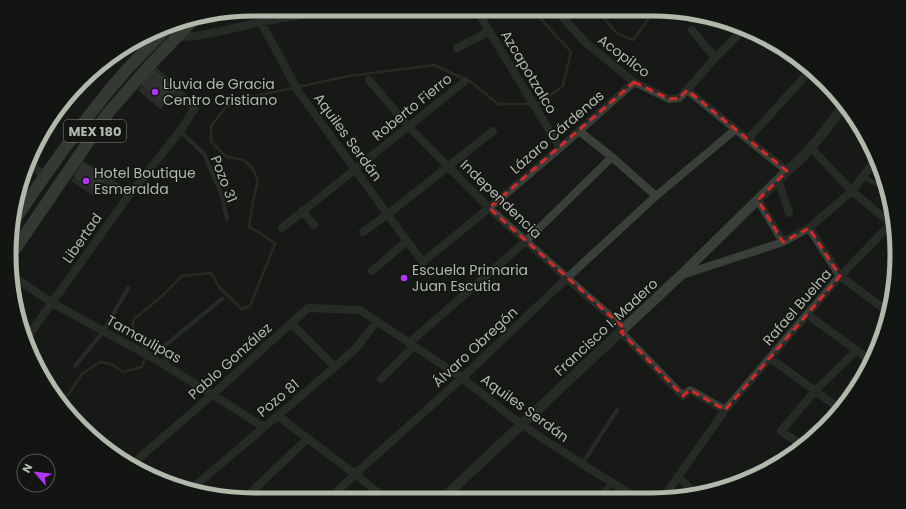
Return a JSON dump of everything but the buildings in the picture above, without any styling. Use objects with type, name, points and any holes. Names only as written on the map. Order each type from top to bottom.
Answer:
[{"type":"main road","name":"MEX 180","points":[[16,248],[108,112],[188,26]]},
{"type":"main road","name":"MEX 180","points":[[20,212],[44,176],[90,114],[123,74],[160,36]]},
{"type":"street","points":[[176,38],[296,16]]},
{"type":"street","name":"Azcapotzalco","points":[[480,16],[560,148]]},
{"type":"street","name":"Acopilco","points":[[562,16],[586,42],[634,82],[668,99],[679,98],[688,90]]},
{"type":"street","name":"Aquiles Serdán","points":[[261,22],[298,90],[423,262]]},
{"type":"street","points":[[692,30],[715,58]]},
{"type":"street","points":[[456,48],[490,31]]},
{"type":"street","points":[[740,33],[715,58],[688,90],[787,171]]},
{"type":"street","name":"Libertad","points":[[30,334],[129,195],[196,108],[149,66]]},
{"type":"street","points":[[748,139],[807,74]]},
{"type":"street","name":"Independencia","points":[[369,80],[408,126],[489,208],[623,330],[684,396],[690,390],[726,410]]},
{"type":"street","name":"Roberto Fierro","points":[[282,228],[465,81]]},
{"type":"street","name":"Lázaro Cárdenas","points":[[423,262],[560,148],[634,82]]},
{"type":"street","name":"Francisco I. Madero","points":[[448,493],[682,275],[800,160],[841,109]]},
{"type":"street","name":"Álvaro Obregón","points":[[335,493],[462,378],[656,196],[736,129]]},
{"type":"street","points":[[363,232],[388,214],[493,130]]},
{"type":"street","points":[[579,131],[656,196]]},
{"type":"street","points":[[811,148],[852,191],[888,221]]},
{"type":"street","points":[[381,379],[411,345],[526,241],[612,158]]},
{"type":"street","points":[[75,160],[129,195]]},
{"type":"street","points":[[682,275],[783,242],[809,228],[852,191],[872,164]]},
{"type":"street","points":[[33,166],[44,176]]},
{"type":"street","points":[[778,180],[789,213]]},
{"type":"street","points":[[758,200],[783,242]]},
{"type":"street","points":[[302,211],[314,225]]},
{"type":"street","name":"Rafael Buelna","points":[[678,476],[726,410],[840,276],[888,227]]},
{"type":"street","points":[[809,228],[840,276],[884,308]]},
{"type":"street","points":[[372,271],[407,241]]},
{"type":"street","name":"Tamaulipas","points":[[18,279],[52,303],[160,362],[264,427]]},
{"type":"street","name":"Pablo González","points":[[135,461],[212,395],[308,308],[360,310]]},
{"type":"street","name":"Aquiles Serdán","points":[[360,310],[462,378],[522,425],[628,493]]},
{"type":"street","points":[[808,315],[866,357]]},
{"type":"street","name":"Pozo 81","points":[[195,485],[356,348],[377,321]]},
{"type":"street","points":[[291,323],[335,367]]},
{"type":"street","points":[[798,443],[781,431],[815,391],[857,350]]},
{"type":"street","points":[[770,358],[836,406]]},
{"type":"street","points":[[278,416],[379,493]]},
{"type":"street","points":[[251,493],[308,438]]},
{"type":"street","points":[[667,492],[678,476],[691,489]]},
{"type":"lane","name":"Pozo 31","points":[[180,130],[204,154],[222,196],[227,219]]},
{"type":"lane","points":[[864,177],[879,185]]},
{"type":"lane","points":[[75,366],[103,332],[128,288]]},
{"type":"lane","points":[[168,367],[163,347],[222,298]]},
{"type":"lane","points":[[582,464],[617,410]]},
{"type":"lane","points":[[603,493],[611,482]]},
{"type":"highlighted area","points":[[634,82],[669,99],[679,98],[687,90],[787,171],[758,200],[783,242],[809,228],[840,276],[725,410],[690,390],[683,396],[621,332],[625,329],[489,208]]},
{"type":"waterway","points":[[536,104],[563,86],[571,52],[540,18],[540,16]]},
{"type":"waterway","points":[[602,16],[617,33],[633,40],[649,18],[653,16]]},
{"type":"waterway","points":[[62,396],[68,395],[82,374],[100,362],[111,364],[123,372],[142,367],[147,350],[133,334],[133,320],[162,296],[182,276],[211,273],[220,288],[242,309],[250,306],[275,244],[265,236],[249,227],[258,181],[253,169],[244,160],[227,157],[211,142],[211,126],[226,107],[251,97],[349,76],[434,65],[471,82],[498,104],[531,104]]},
{"type":"place","name":"Lluvia de Gracia Centro Cristiano","points":[[155,92]]},
{"type":"place","name":"Hotel Boutique Esmeralda","points":[[86,181]]},
{"type":"place","name":"Escuela Primaria Juan Escutia","points":[[404,278]]}]
